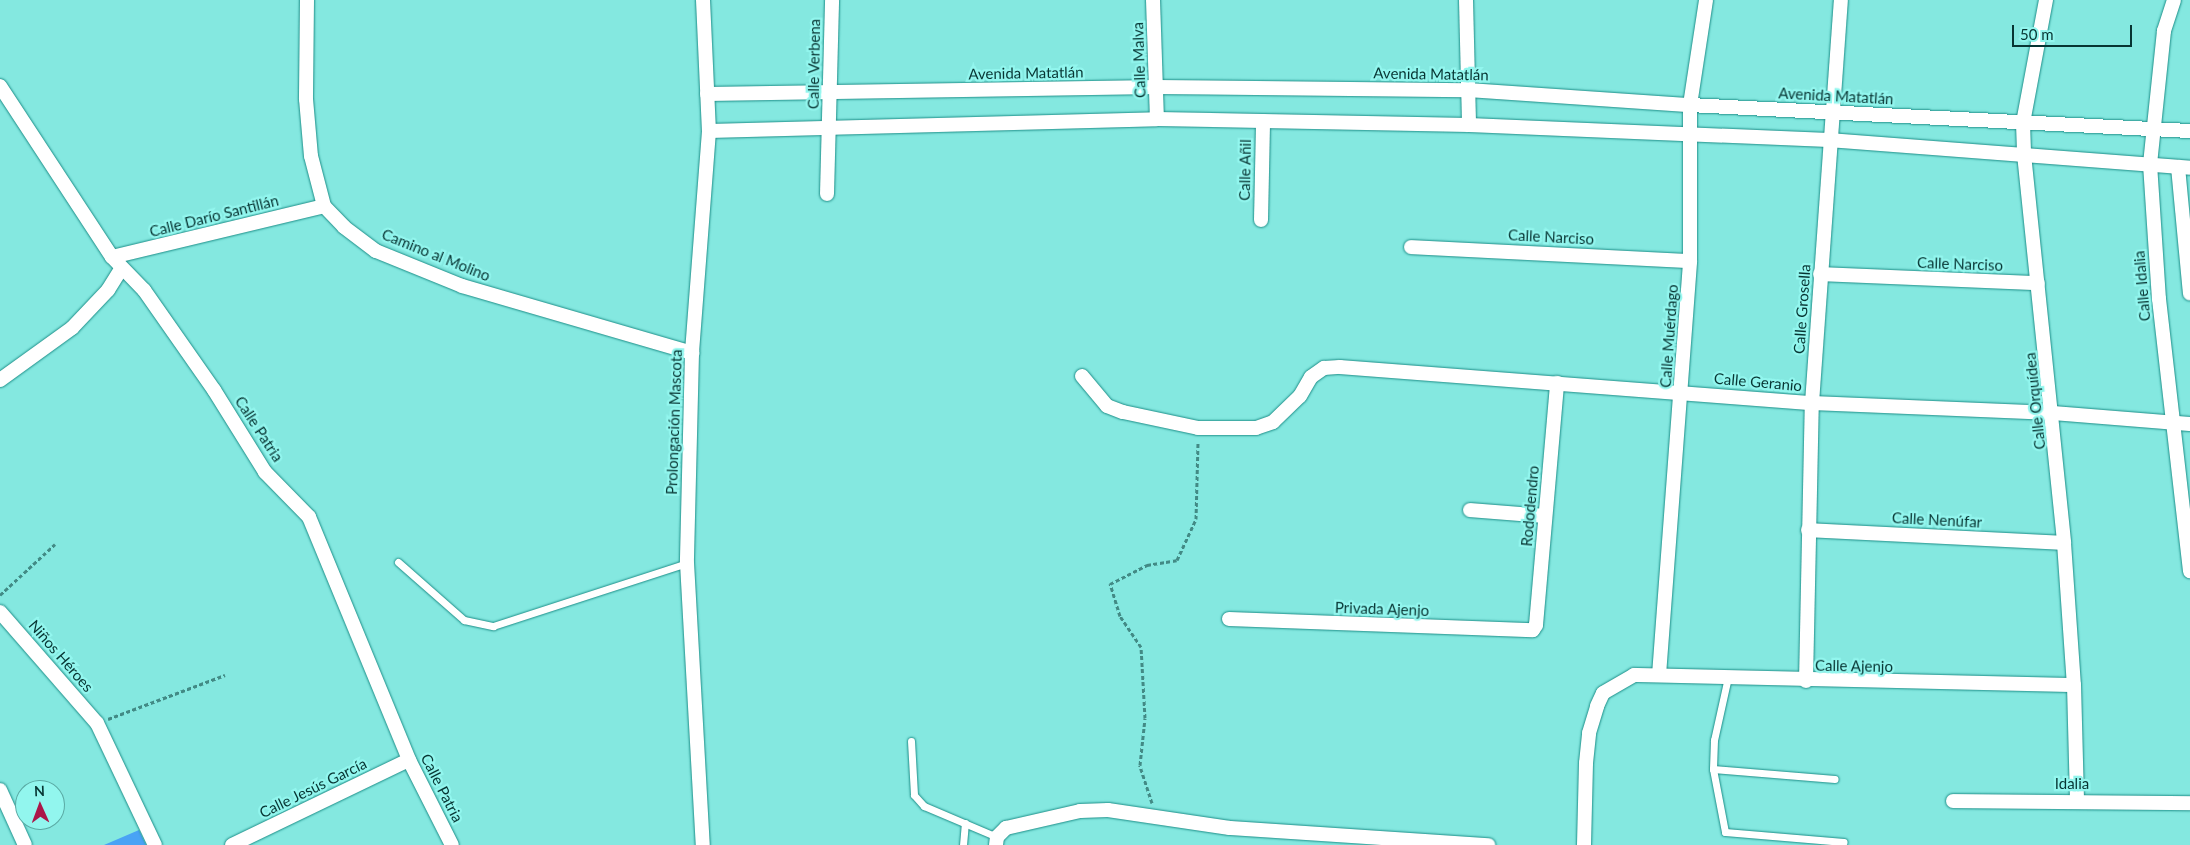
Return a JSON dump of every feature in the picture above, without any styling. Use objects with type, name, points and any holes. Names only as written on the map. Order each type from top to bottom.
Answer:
[{"type":"street","points":[[307,0],[306,99],[311,156],[324,206]]},
{"type":"street","name":"Prolongación Mascota","points":[[703,0],[710,131],[692,353],[687,563],[703,845]]},
{"type":"street","name":"Calle Verbena","points":[[827,194],[832,0]]},
{"type":"street","name":"Calle Malva","points":[[1153,0],[1157,120]]},
{"type":"street","points":[[1466,0],[1469,125]]},
{"type":"street","name":"Calle Muérdago","points":[[1659,675],[1690,261],[1690,105],[1706,0]]},
{"type":"street","name":"Calle Grosella","points":[[1806,681],[1812,402],[1831,112],[1841,0]]},
{"type":"street","name":"Calle Orquídea","points":[[2046,0],[2023,123],[2024,154],[2053,413],[2064,543],[2074,685],[2077,800]]},
{"type":"street","name":"Calle Idalia","points":[[2174,0],[2164,31],[2150,164],[2159,299],[2190,571]]},
{"type":"street","name":"Calle Patria","points":[[0,86],[112,257],[121,269],[144,290],[214,390],[265,472],[309,517],[409,760],[452,845]]},
{"type":"street","name":"Avenida Matatlán","points":[[707,94],[1156,87],[1468,90],[1690,105],[2190,131]]},
{"type":"street","points":[[710,131],[1157,120],[1469,125],[1830,140],[2150,164],[2184,168],[2190,293]]},
{"type":"street","name":"Calle Añil","points":[[1261,220],[1263,121]]},
{"type":"street","name":"Calle Darío Santillán","points":[[112,257],[324,206]]},
{"type":"street","name":"Camino al Molino","points":[[324,206],[376,251],[410,266],[462,286],[692,353]]},
{"type":"street","name":"Calle Narciso","points":[[1411,246],[1690,261]]},
{"type":"street","points":[[0,380],[72,328],[102,296],[121,269]]},
{"type":"street","name":"Calle Narciso","points":[[1820,274],[2038,284]]},
{"type":"street","name":"Calle Geranio","points":[[1198,428],[1256,428],[1273,422],[1300,396],[1311,377],[1324,368],[1812,402],[2053,413],[2190,424]]},
{"type":"street","points":[[1082,376],[1107,406],[1123,412],[1198,428]]},
{"type":"street","name":"Rododendro","points":[[1533,630],[1536,625],[1557,383]]},
{"type":"street","points":[[1470,510],[1545,516]]},
{"type":"street","name":"Calle Nenúfar","points":[[1808,530],[2064,543]]},
{"type":"street","name":"Niños Héroes","points":[[0,612],[97,723],[155,845]]},
{"type":"street","name":"Privada Ajenjo","points":[[1229,619],[1533,630]]},
{"type":"street","name":"Calle Ajenjo","points":[[1584,845],[1586,763],[1589,733],[1603,693],[1634,675],[1806,681],[2074,685]]},
{"type":"street","name":"Calle Jesús García","points":[[232,845],[409,760]]},
{"type":"street","points":[[0,790],[25,845]]},
{"type":"street","name":"Idalia","points":[[1953,801],[2077,800],[2190,803]]},
{"type":"street","points":[[996,841],[1006,828],[1080,811],[1156,816],[1230,828],[1488,845]]},
{"type":"lane","points":[[398,562],[464,620],[493,626],[687,563]]},
{"type":"lane","points":[[1728,677],[1714,740],[1713,769],[1725,832],[1844,842]]},
{"type":"lane","points":[[911,741],[914,795],[924,806],[965,824],[996,841]]},
{"type":"lane","points":[[1713,769],[1834,779]]},
{"type":"lane","points":[[963,845],[965,824]]},
{"type":"path","points":[[1156,816],[1140,765],[1145,718],[1141,647],[1120,616],[1110,584],[1147,565],[1177,560],[1196,519],[1198,428]]},
{"type":"path","points":[[0,595],[55,544]]},
{"type":"path","points":[[97,723],[225,674]]},
{"type":"building","points":[[139,830],[146,845],[104,845]]}]
